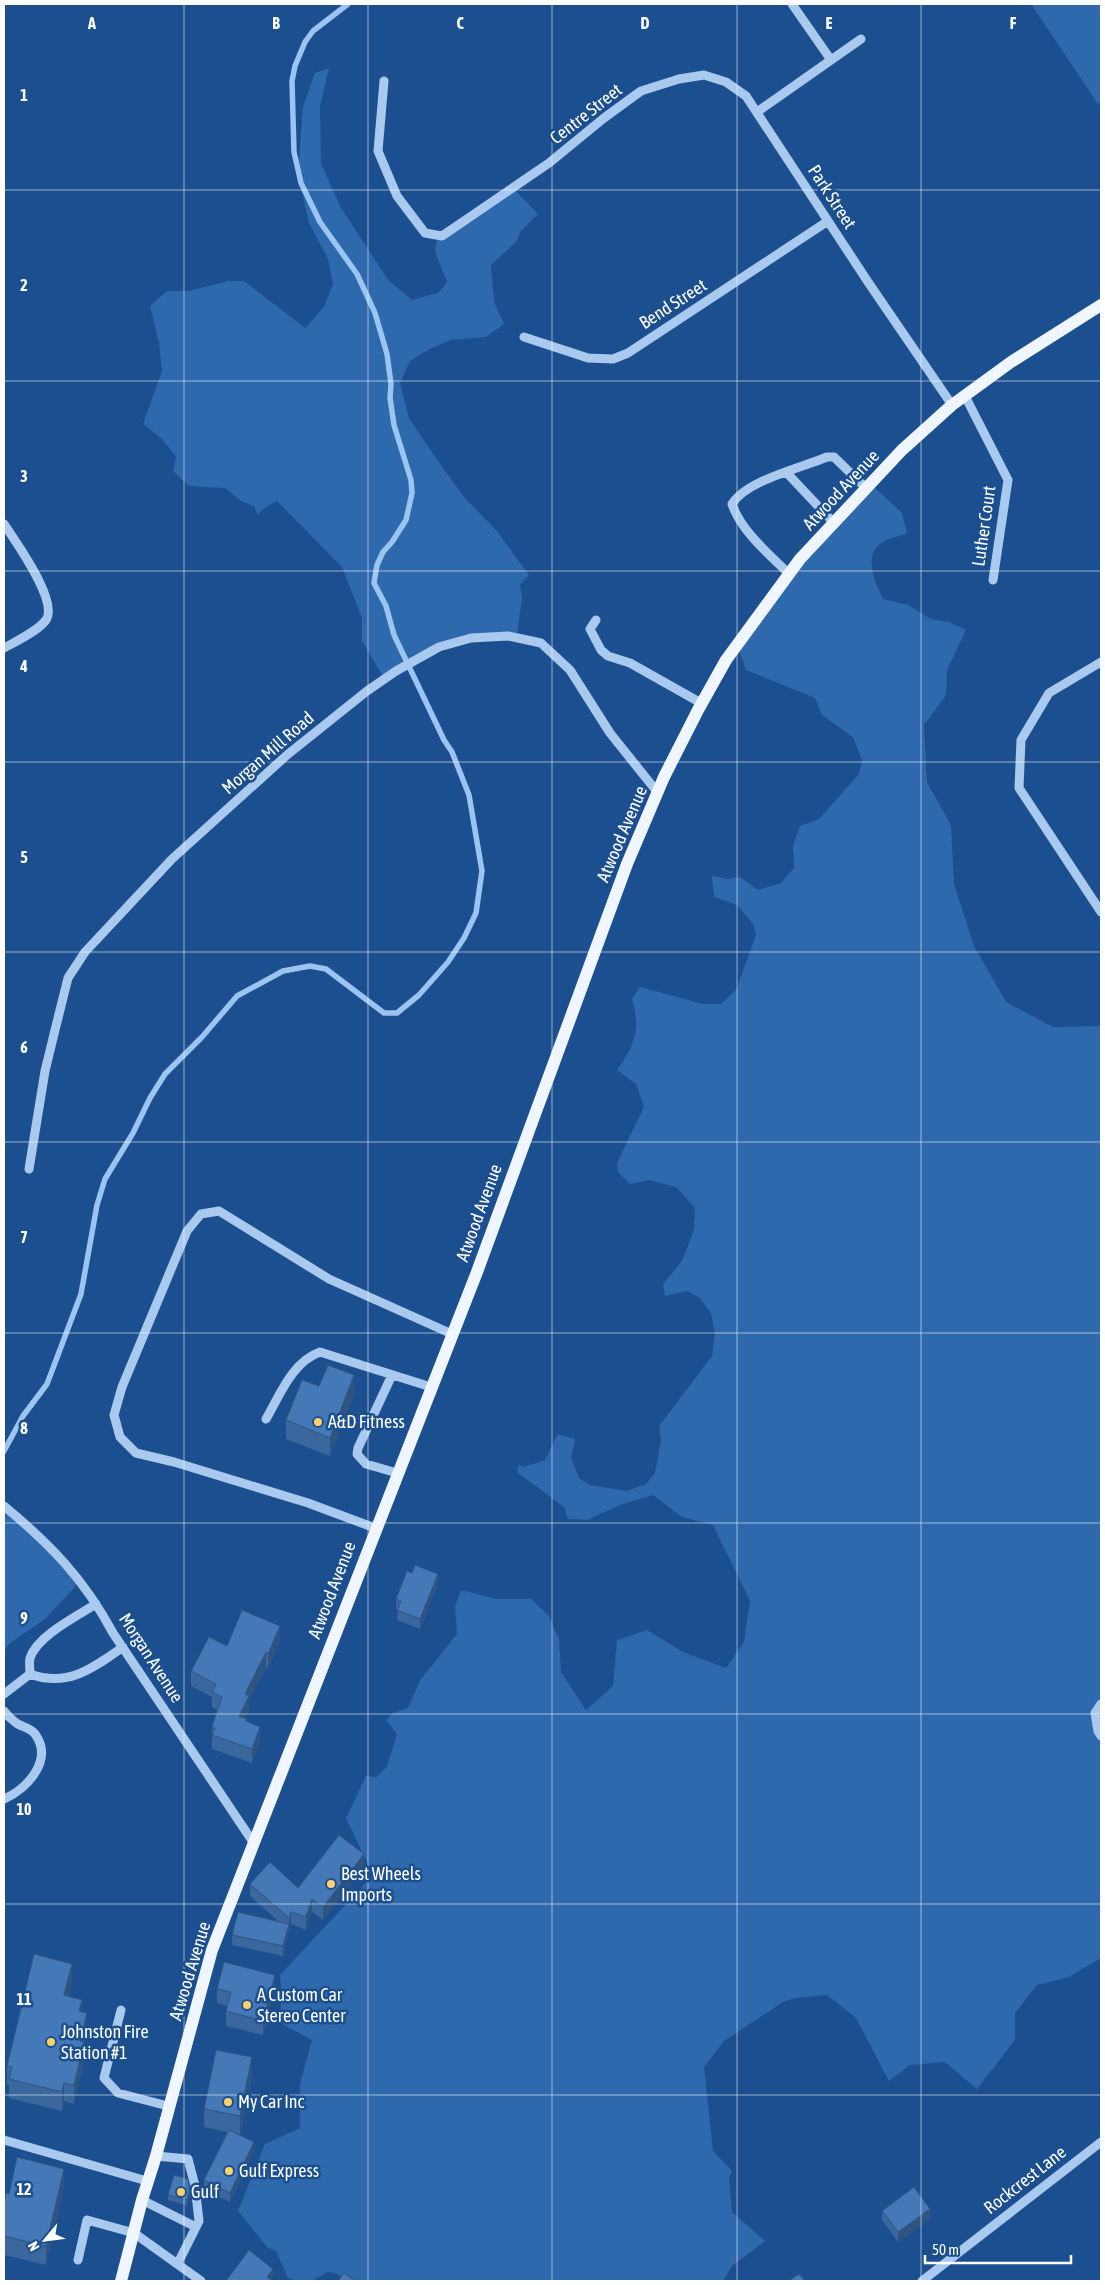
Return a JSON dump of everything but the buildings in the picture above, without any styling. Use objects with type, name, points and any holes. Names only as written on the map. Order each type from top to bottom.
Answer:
[{"type":"main road","name":"Atwood Avenue","points":[[121,2281],[212,1950],[452,1334],[627,864],[664,777],[726,660],[789,574],[866,488],[902,450],[952,405],[1011,362],[1101,305]]},
{"type":"street","points":[[792,4],[831,60]]},
{"type":"street","points":[[756,112],[861,39]]},
{"type":"street","name":"Centre Street","points":[[384,81],[378,151],[397,196],[425,233],[442,236],[549,163],[604,118],[641,91],[678,79],[704,76],[726,82],[746,96],[756,112]]},
{"type":"street","name":"Park Street","points":[[756,112],[952,405]]},
{"type":"street","name":"Bend Street","points":[[524,337],[588,358],[613,359],[628,353],[828,221]]},
{"type":"street","name":"Luther Court","points":[[965,396],[1008,480],[993,580]]},
{"type":"street","points":[[789,574],[734,511],[732,504],[736,498],[750,488],[827,457],[834,457],[866,488]]},
{"type":"street","points":[[786,472],[834,523]]},
{"type":"street","points":[[4,524],[43,588],[49,612],[45,621],[4,648]]},
{"type":"street","points":[[596,620],[590,629],[592,635],[608,656],[630,663],[701,704]]},
{"type":"street","name":"Morgan Mill Road","points":[[30,1169],[45,1072],[54,1030],[68,978],[85,952],[172,858],[287,755],[366,691],[396,671],[438,647],[472,638],[508,636],[541,643],[570,670],[610,733],[658,793]]},
{"type":"street","points":[[1101,662],[1049,693],[1021,740],[1019,788],[1101,912]]},
{"type":"street","points":[[375,1528],[308,1502],[136,1452],[120,1437],[114,1415],[122,1387],[187,1231],[201,1214],[219,1211],[329,1279],[452,1334]]},
{"type":"street","points":[[266,1419],[299,1364],[308,1356],[320,1352],[431,1387]]},
{"type":"street","points":[[392,1375],[358,1448],[357,1454],[366,1464],[397,1473]]},
{"type":"street","name":"Morgan Avenue","points":[[4,1506],[42,1538],[72,1571],[96,1604],[253,1842]]},
{"type":"street","points":[[30,1674],[29,1660],[44,1638],[96,1604]]},
{"type":"street","points":[[30,1674],[46,1680],[88,1672],[123,1647]]},
{"type":"street","points":[[4,1694],[30,1674]]},
{"type":"street","points":[[1101,1704],[1095,1713],[1098,1731],[1101,1736]]},
{"type":"street","points":[[4,1711],[16,1723],[34,1732],[40,1743],[41,1758],[30,1781],[18,1793],[4,1799]]},
{"type":"street","points":[[121,2010],[104,2078],[118,2093],[168,2106]]},
{"type":"street","points":[[4,2140],[147,2181]]},
{"type":"street","name":"Rockcrest Lane","points":[[922,2281],[1101,2142]]},
{"type":"street","points":[[156,2156],[188,2159],[195,2186],[199,2221],[178,2264]]},
{"type":"street","points":[[142,2200],[196,2227]]},
{"type":"street","points":[[78,2260],[87,2220],[134,2233],[201,2281]]},
{"type":"shaded area","points":[[1031,4],[1101,4],[1101,102],[1098,104]]},
{"type":"shaded area","points":[[329,68],[320,106],[321,164],[341,208],[389,281],[412,300],[438,293],[447,282],[435,252],[437,238],[513,188],[538,214],[521,231],[516,242],[491,265],[494,302],[504,324],[486,337],[450,340],[428,350],[410,361],[400,383],[409,418],[464,497],[497,531],[529,575],[520,585],[522,599],[517,634],[460,640],[384,678],[362,641],[362,618],[342,567],[277,501],[263,509],[258,515],[254,506],[241,501],[225,488],[189,486],[173,471],[176,457],[162,439],[143,424],[162,371],[159,343],[150,306],[167,291],[188,291],[228,281],[244,281],[305,328],[324,307],[333,284],[328,259],[309,223],[298,173],[303,107],[315,73]]},
{"type":"shaded area","points":[[873,486],[902,513],[907,533],[880,544],[872,556],[874,579],[883,599],[908,605],[931,619],[949,622],[966,630],[947,670],[946,695],[924,725],[927,782],[951,825],[954,884],[974,946],[1006,1002],[1053,1027],[1101,1026],[1101,1958],[1069,1977],[1037,1985],[1015,2013],[1015,2040],[977,2089],[945,2062],[910,2065],[889,2081],[856,2018],[827,1995],[795,1998],[783,2002],[724,2041],[704,2067],[713,2151],[732,2171],[729,2178],[732,2212],[765,2241],[732,2266],[723,2281],[349,2281],[335,2273],[328,2272],[312,2281],[298,2281],[288,2278],[276,2251],[267,2247],[238,2211],[265,2144],[300,2128],[300,2084],[312,2040],[280,2023],[280,1975],[373,1875],[346,1818],[366,1776],[376,1777],[387,1767],[397,1734],[386,1720],[393,1713],[408,1708],[421,1679],[457,1634],[455,1607],[461,1590],[496,1599],[531,1599],[548,1615],[559,1639],[561,1672],[586,1710],[613,1686],[617,1640],[647,1630],[683,1652],[726,1668],[744,1642],[750,1601],[713,1525],[682,1517],[653,1495],[620,1505],[587,1520],[568,1519],[564,1507],[517,1472],[519,1465],[524,1467],[545,1460],[558,1434],[575,1439],[571,1458],[579,1478],[590,1485],[627,1491],[646,1484],[655,1473],[661,1440],[659,1426],[712,1356],[715,1334],[711,1313],[700,1298],[687,1291],[665,1296],[663,1284],[682,1261],[694,1230],[695,1208],[676,1187],[649,1180],[630,1184],[618,1172],[617,1163],[644,1107],[636,1084],[617,1070],[628,1053],[635,1036],[636,1019],[632,999],[640,987],[703,1004],[721,1004],[736,990],[756,935],[753,924],[737,905],[714,897],[712,876],[728,879],[740,877],[758,890],[781,883],[794,868],[793,845],[800,826],[819,819],[859,774],[862,760],[853,737],[822,715],[815,698],[746,670],[737,644],[797,562]]},
{"type":"shaded area","points":[[4,1508],[77,1581],[75,1587],[45,1619],[9,1644],[4,1651]]},
{"type":"waterway","points":[[4,1451],[23,1416],[47,1384],[81,1294],[97,1205],[105,1179],[165,1074],[202,1037],[237,996],[283,971],[310,966],[326,969],[384,1013],[397,1013],[419,995],[448,962],[464,938],[476,913],[482,871],[469,795],[452,752],[444,740],[394,635],[386,606],[374,583],[377,565],[383,552],[406,520],[412,493],[411,480],[394,425],[387,354],[375,313],[357,274],[320,222],[301,183],[294,152],[292,81],[295,66],[305,42],[313,31],[348,4]]},
{"type":"place","name":"A&D Fitness","points":[[318,1422]]},
{"type":"place","name":"Best Wheels Imports","points":[[331,1884]]},
{"type":"place","name":"A Custom Car Stereo Center","points":[[247,2005]]},
{"type":"place","name":"Johnston Fire Station #1","points":[[51,2042]]},
{"type":"place","name":"My Car Inc","points":[[228,2102]]},
{"type":"place","name":"Gulf Express","points":[[229,2171]]},
{"type":"place","name":"Gulf","points":[[181,2192]]}]
